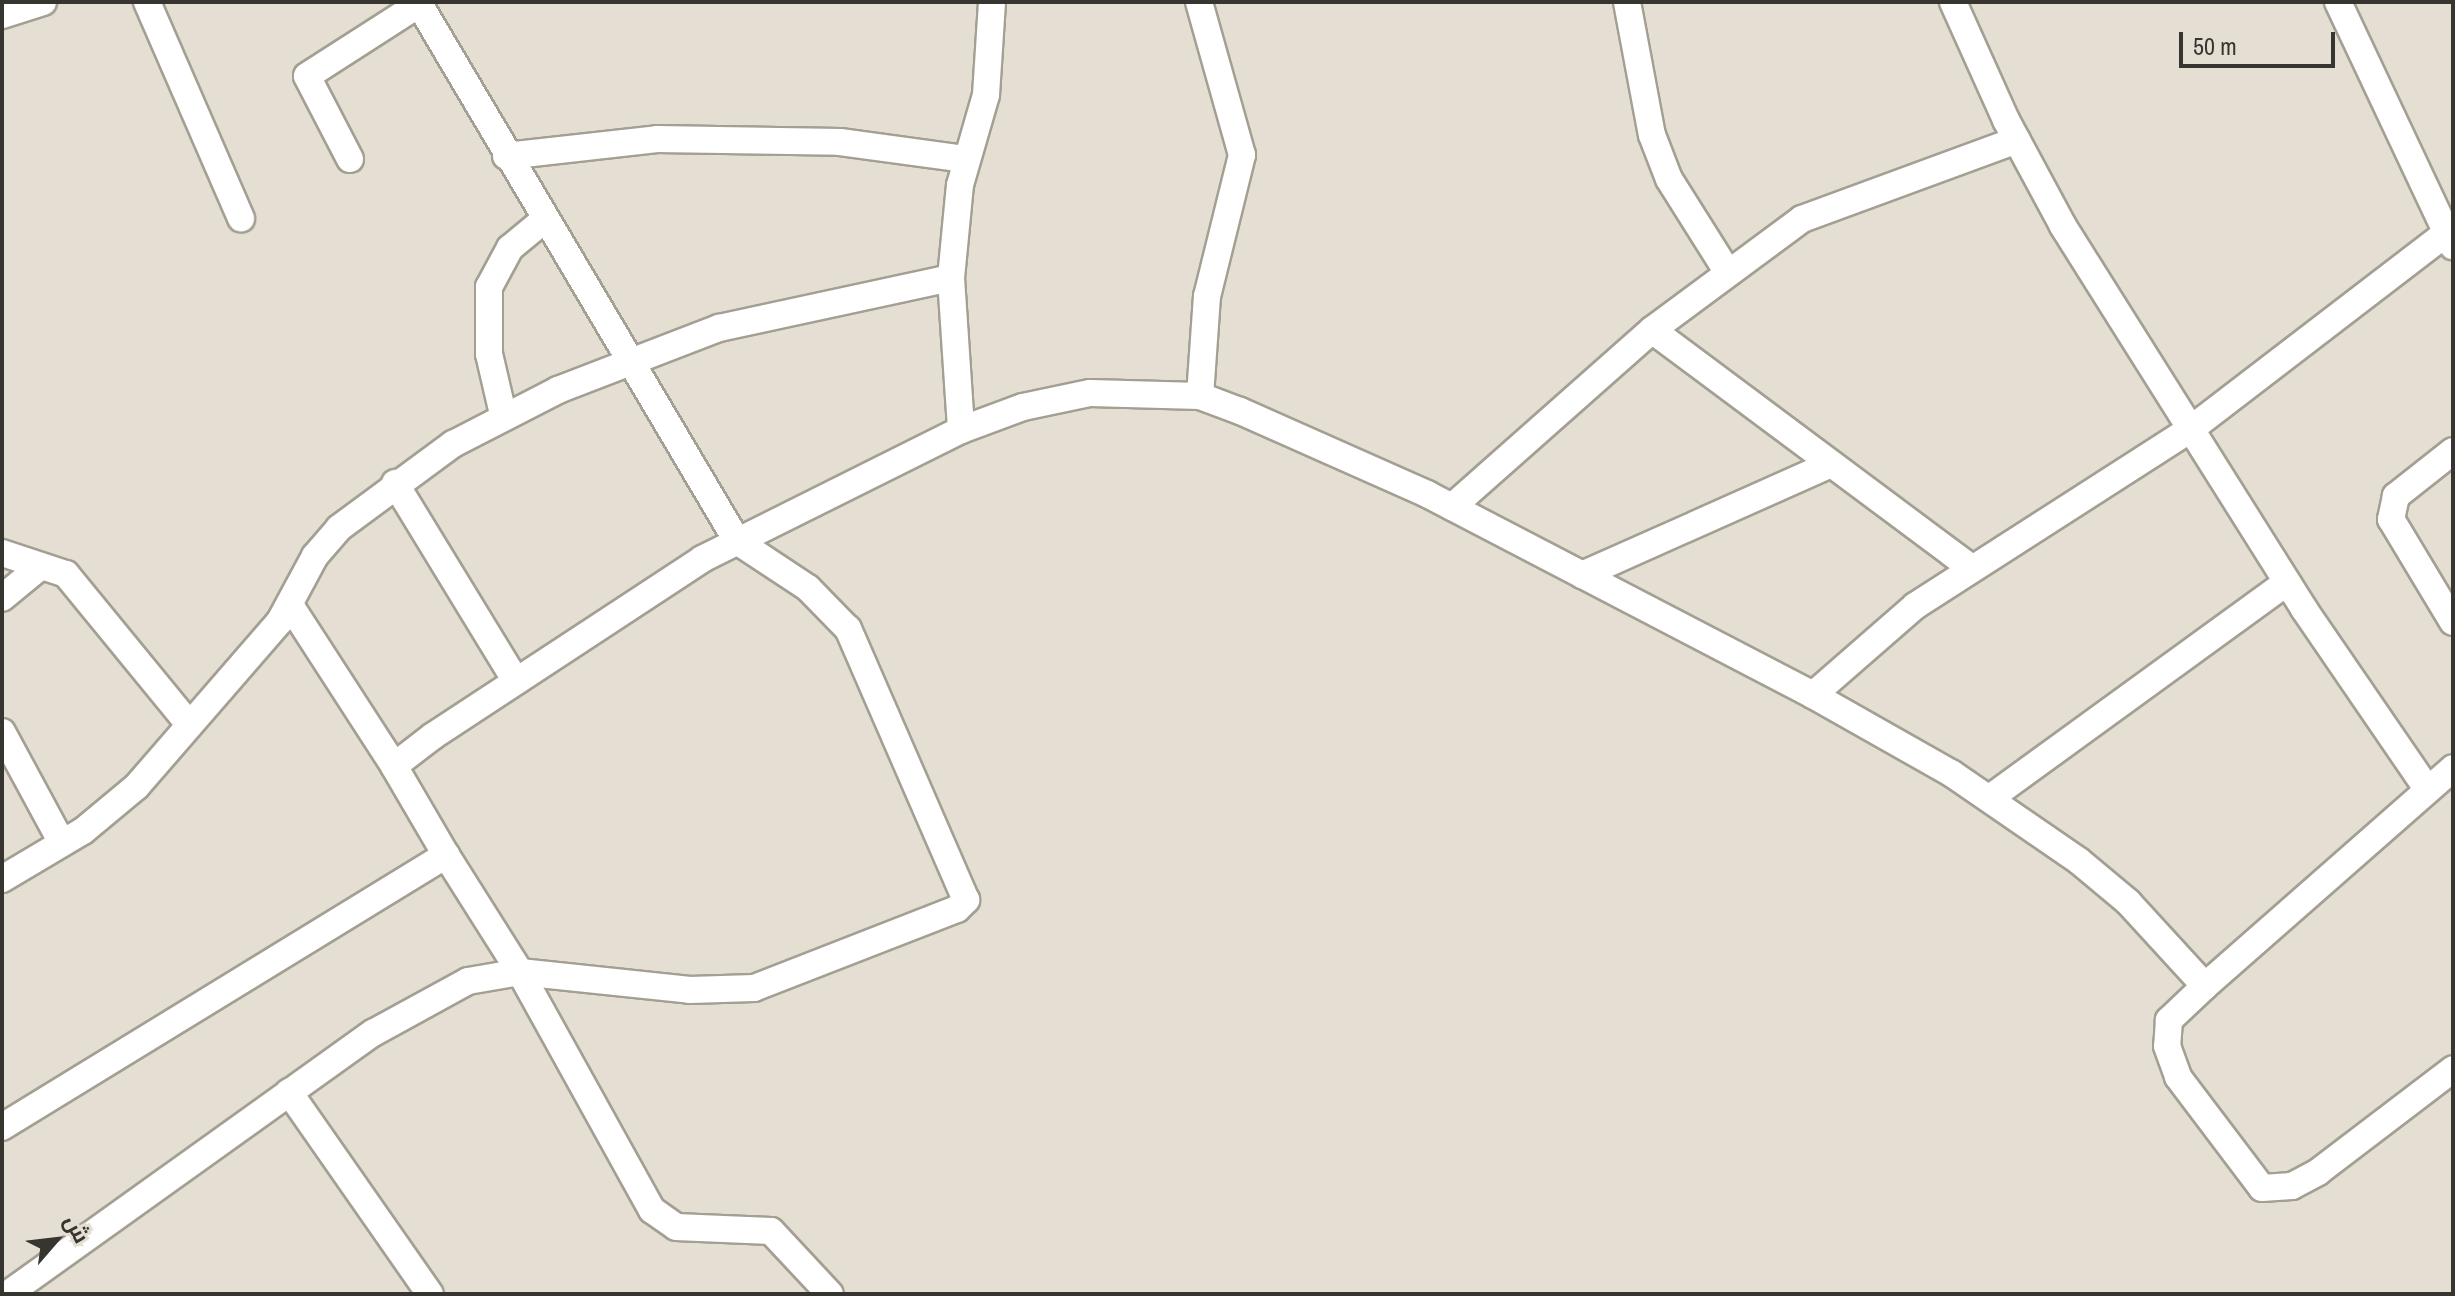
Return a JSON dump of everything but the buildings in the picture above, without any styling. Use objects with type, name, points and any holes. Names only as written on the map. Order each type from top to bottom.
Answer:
[{"type":"street","points":[[2,15],[43,2]]},
{"type":"street","points":[[147,2],[241,218]]},
{"type":"street","points":[[961,430],[951,278],[966,159],[986,95],[992,2]]},
{"type":"street","points":[[1199,2],[1242,155],[1207,296],[1200,396]]},
{"type":"street","points":[[1627,2],[1652,135],[1669,179],[1727,271]]},
{"type":"street","points":[[1953,2],[2017,140],[2191,429],[2287,582],[2428,790]]},
{"type":"street","points":[[1813,695],[1850,657],[1970,567],[2191,429],[2450,239],[2338,2]]},
{"type":"street","points":[[8,1294],[289,1092],[445,991],[490,973],[520,972],[690,990],[754,988],[957,909],[966,900],[848,629],[808,588],[737,541],[418,3],[307,76],[350,159]]},
{"type":"street","points":[[506,156],[657,139],[840,142],[966,159]]},
{"type":"street","points":[[1452,507],[1652,330],[1727,271],[1802,219],[1844,199],[2017,140]]},
{"type":"street","points":[[503,414],[485,319],[489,287],[510,248],[544,220]]},
{"type":"street","points":[[2,879],[62,843],[137,786],[290,605],[323,546],[395,483],[503,414],[630,361],[795,308],[951,278]]},
{"type":"street","points":[[1652,330],[1970,567]]},
{"type":"street","points":[[394,766],[516,681],[737,541],[961,430],[1023,407],[1090,393],[1200,396],[1452,507],[1813,695],[1990,798],[2117,892],[2205,986]]},
{"type":"street","points":[[2453,451],[2396,496],[2391,519],[2453,622]]},
{"type":"street","points":[[1582,575],[1831,464]]},
{"type":"street","points":[[395,483],[516,681]]},
{"type":"street","points":[[2,553],[66,574],[188,723]]},
{"type":"street","points":[[2,598],[41,566]]},
{"type":"street","points":[[1990,798],[2287,582]]},
{"type":"street","points":[[290,605],[394,766],[520,972],[652,1210],[676,1227],[771,1231],[830,1294]]},
{"type":"street","points":[[2,732],[62,843]]},
{"type":"street","points":[[2453,768],[2169,1020],[2167,1046],[2178,1077],[2262,1188],[2292,1186],[2318,1172],[2453,1069]]},
{"type":"street","points":[[2,1127],[446,855]]},
{"type":"street","points":[[289,1092],[430,1294]]}]
